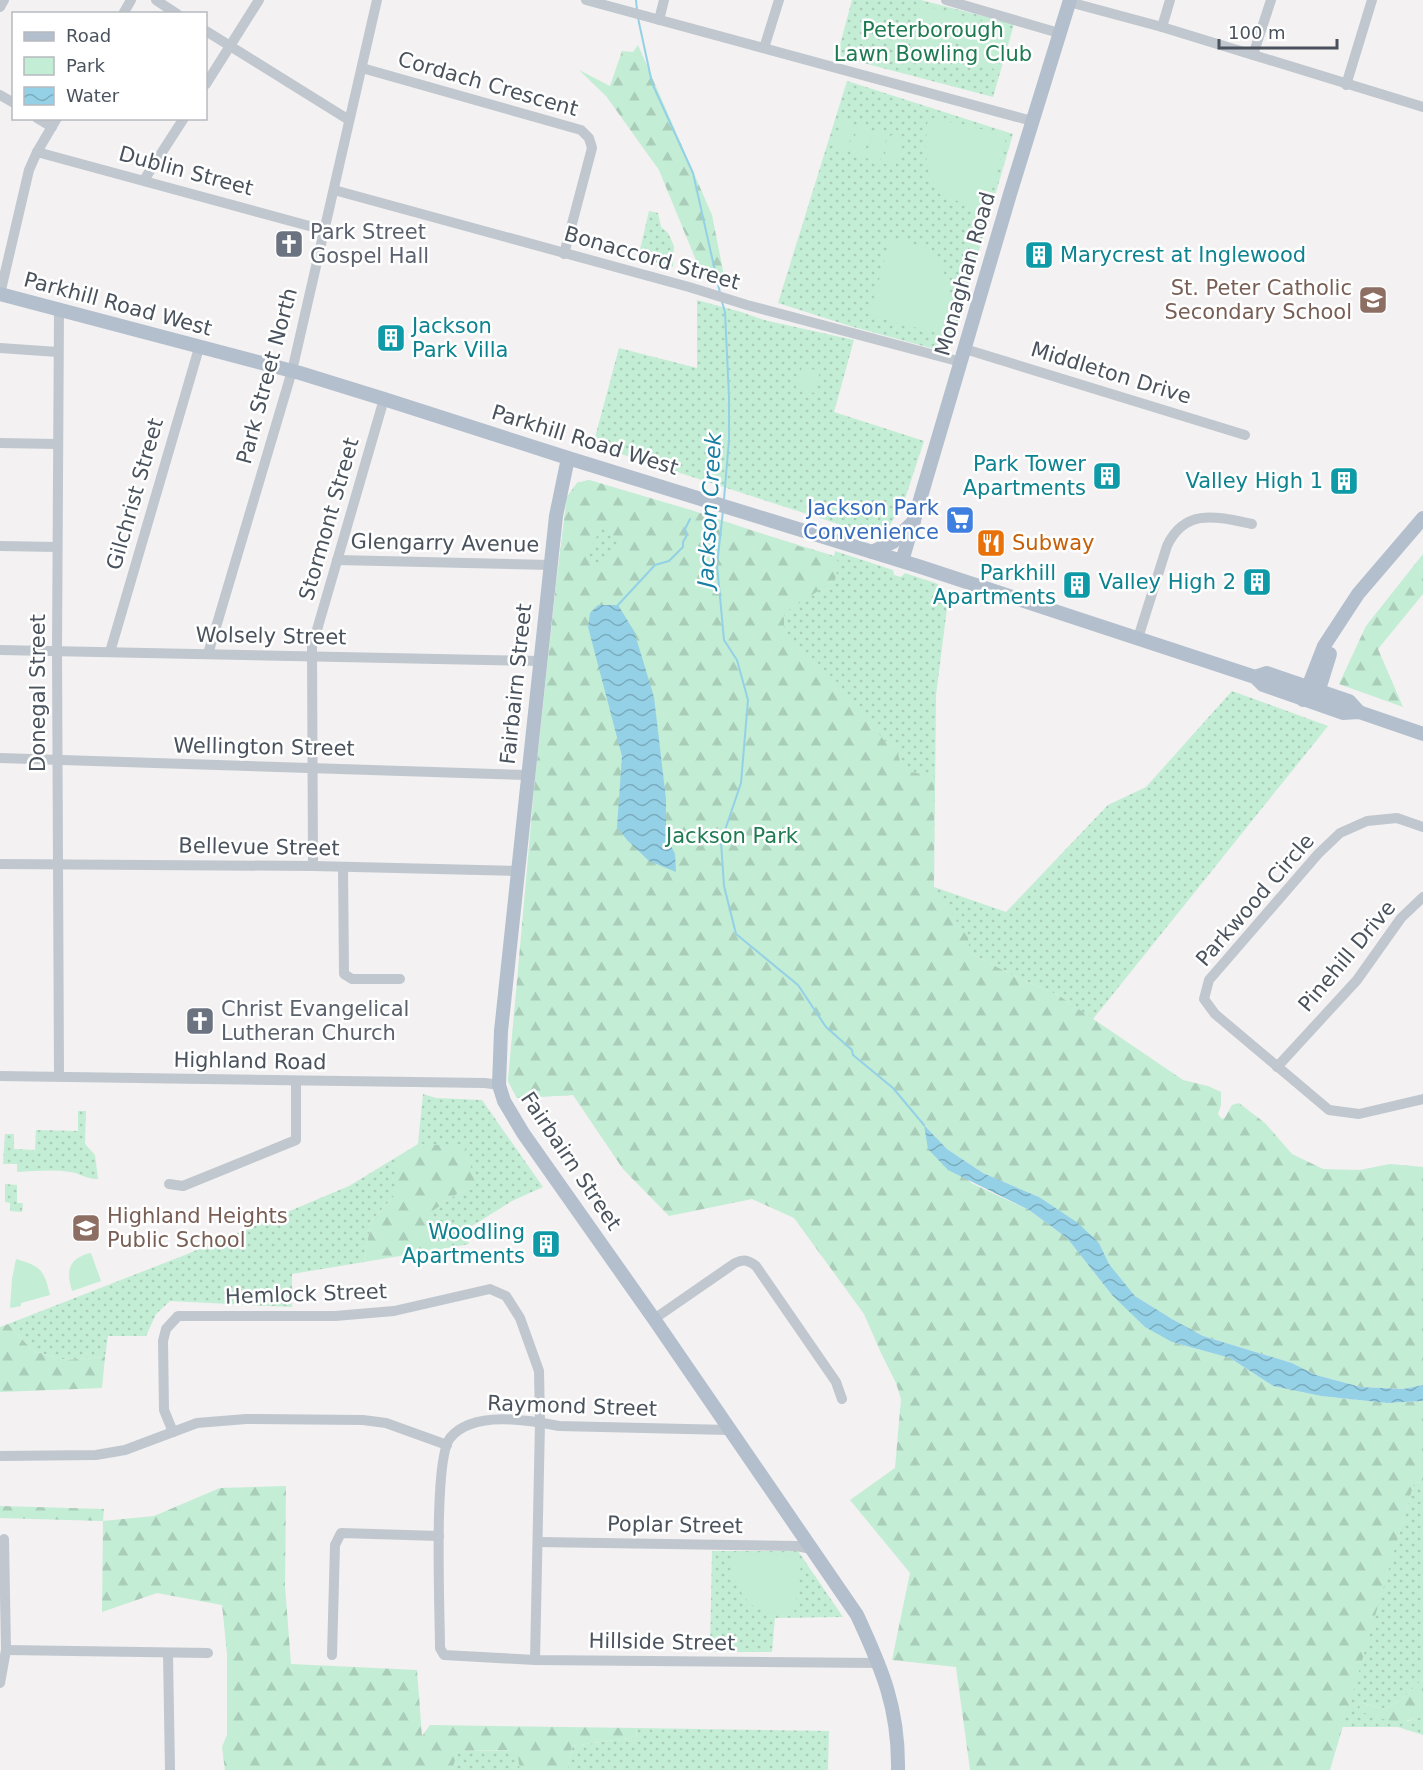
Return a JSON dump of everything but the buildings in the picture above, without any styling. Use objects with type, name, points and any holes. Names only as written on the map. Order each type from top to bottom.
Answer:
[{"type":"main road","name":"Monaghan Road","points":[[902,561],[1069,1]]},
{"type":"main road","name":"Parkhill Road West","points":[[0,294],[292,371],[384,399],[902,561],[1255,677],[1267,673],[1343,713],[1359,712],[1423,734]]},
{"type":"main road","name":"Fairbairn Street","points":[[568,458],[556,516],[540,661],[501,1031],[499,1085],[504,1101],[523,1133],[654,1319],[856,1615],[880,1663],[888,1687],[895,1720],[898,1770]]},
{"type":"main road","points":[[1311,695],[1324,646],[1332,638],[1358,594],[1423,518]]},
{"type":"main road","points":[[872,552],[893,542],[915,519]]},
{"type":"street","points":[[0,7],[4,0]]},
{"type":"street","points":[[156,0],[174,12]]},
{"type":"street","points":[[207,82],[259,0]]},
{"type":"street","name":"Park Street North","points":[[208,654],[292,371],[378,0]]},
{"type":"street","points":[[586,0],[1032,121]]},
{"type":"street","points":[[654,19],[664,0]]},
{"type":"street","points":[[764,48],[779,0]]},
{"type":"street","points":[[946,0],[1059,33]]},
{"type":"street","points":[[1162,27],[1170,0]]},
{"type":"street","points":[[1253,55],[1271,0]]},
{"type":"street","points":[[1346,85],[1372,0]]},
{"type":"street","points":[[1069,1],[1423,107]]},
{"type":"street","points":[[207,32],[350,120]]},
{"type":"street","name":"Cordach Crescent","points":[[362,68],[581,130],[590,138],[592,148],[564,254]]},
{"type":"street","points":[[144,180],[183,120]]},
{"type":"street","points":[[0,294],[29,170],[54,123]]},
{"type":"street","name":"Dublin Street","points":[[37,152],[324,230]]},
{"type":"street","name":"Bonaccord Street","points":[[334,190],[729,298],[747,305],[963,355]]},
{"type":"street","name":"Donegal Street","points":[[58,309],[59,1076]]},
{"type":"street","points":[[0,348],[58,352]]},
{"type":"street","name":"Gilchrist Street","points":[[110,652],[199,348]]},
{"type":"street","name":"Middleton Drive","points":[[963,355],[1245,435]]},
{"type":"street","name":"Stormont Street","points":[[313,866],[312,647],[384,399]]},
{"type":"street","points":[[0,443],[57,444]]},
{"type":"street","points":[[1138,638],[1167,546],[1175,532],[1188,522],[1204,516],[1252,524]]},
{"type":"street","points":[[0,546],[57,547]]},
{"type":"street","name":"Glengarry Avenue","points":[[338,560],[551,565]]},
{"type":"street","name":"Wolsely Street","points":[[0,650],[540,661]]},
{"type":"street","name":"Wellington Street","points":[[0,758],[528,775]]},
{"type":"street","name":"Parkwood Circle","points":[[1423,827],[1397,818],[1367,821],[1340,833],[1318,854],[1209,980],[1204,999],[1215,1014],[1329,1110],[1359,1114],[1423,1099]]},
{"type":"street","name":"Bellevue Street","points":[[0,864],[313,866],[518,871]]},
{"type":"street","points":[[343,867],[344,974],[352,979],[400,979]]},
{"type":"street","name":"Pinehill Drive","points":[[1277,1067],[1358,980],[1401,918],[1423,897]]},
{"type":"street","name":"Highland Road","points":[[0,1076],[499,1085]]},
{"type":"street","points":[[169,1184],[183,1186],[296,1140],[296,1082]]},
{"type":"street","points":[[654,1319],[735,1263],[741,1260],[749,1261],[756,1266],[836,1382],[842,1399]]},
{"type":"street","name":"Hemlock Street","points":[[173,1432],[164,1410],[163,1341],[166,1329],[178,1316],[335,1316],[382,1312],[490,1289],[506,1296],[529,1338],[539,1371],[535,1660]]},
{"type":"street","points":[[0,1456],[96,1455],[125,1450],[197,1423],[246,1419],[363,1420],[386,1423],[447,1445],[442,1464],[439,1536],[340,1533],[335,1545],[332,1655]]},
{"type":"street","name":"Raymond Street","points":[[447,1445],[451,1438],[465,1426],[485,1419],[540,1422],[559,1426],[729,1430]]},
{"type":"street","name":"Hillside Street","points":[[439,1536],[440,1648],[444,1655],[535,1660],[880,1663]]},
{"type":"street","points":[[0,1683],[6,1650],[2,1573],[4,1539]]},
{"type":"street","name":"Poplar Street","points":[[538,1542],[798,1546],[811,1549]]},
{"type":"street","points":[[6,1650],[208,1653]]},
{"type":"street","points":[[168,1654],[170,1770]]},
{"type":"green space","name":"Peterborough Lawn Bowling Club","points":[[852,0],[921,0],[1014,24],[993,97],[837,56]]},
{"type":"green space","points":[[921,5],[963,16],[952,58],[910,47]]},
{"type":"green space","points":[[967,17],[1009,28],[998,70],[956,59]]},
{"type":"green space","points":[[638,45],[712,215],[726,286],[702,275],[659,170],[606,96],[579,70],[610,86],[622,51],[633,52]]},
{"type":"green space","points":[[847,81],[1013,134],[949,353],[850,326],[778,303]]},
{"type":"green space","points":[[928,117],[1007,135],[986,212],[963,204],[934,185],[926,156]]},
{"type":"green space","points":[[842,120],[855,125],[846,152],[833,148]]},
{"type":"green space","points":[[858,126],[871,130],[863,157],[850,153]]},
{"type":"green space","points":[[875,130],[888,134],[879,162],[866,158]]},
{"type":"green space","points":[[891,135],[904,139],[895,167],[882,163]]},
{"type":"green space","points":[[649,211],[658,213],[661,227],[668,233],[674,246],[673,267],[638,258]]},
{"type":"green space","points":[[891,237],[922,248],[940,264],[945,274],[948,298],[943,335],[869,315]]},
{"type":"green space","points":[[697,300],[764,320],[854,340],[834,412],[924,441],[903,505],[887,529],[857,530],[593,445],[619,348],[697,368]]},
{"type":"green space","points":[[802,367],[820,371],[814,393],[796,388]]},
{"type":"green space","name":"Jackson Park","points":[[589,480],[834,556],[835,551],[893,570],[894,575],[901,577],[905,573],[938,584],[939,589],[949,592],[936,695],[934,887],[1006,912],[1108,805],[1146,787],[1232,691],[1328,726],[1093,1019],[1058,995],[1018,978],[970,953],[573,1095],[517,1098],[508,1081],[556,586],[567,497],[577,483]]},
{"type":"green space","points":[[589,480],[691,510],[834,558],[839,562],[835,580],[784,613],[784,630],[839,684],[884,740],[897,749],[901,766],[911,772],[934,776],[934,887],[968,938],[970,953],[1018,978],[1058,995],[1183,1080],[1208,1086],[1221,1092],[1218,1114],[1221,1118],[1224,1119],[1232,1105],[1239,1103],[1265,1123],[1292,1154],[1323,1169],[1360,1170],[1390,1164],[1423,1167],[1423,1385],[1403,1389],[1361,1387],[1316,1375],[1292,1363],[1203,1336],[1172,1319],[1135,1296],[1109,1264],[1099,1243],[1039,1197],[983,1173],[947,1149],[925,1126],[971,1183],[1029,1210],[1067,1238],[1112,1295],[1172,1342],[1230,1358],[1273,1386],[1321,1396],[1387,1403],[1423,1401],[1423,1482],[1414,1483],[1330,1770],[970,1770],[956,1667],[892,1660],[910,1573],[850,1500],[895,1468],[901,1399],[896,1383],[864,1314],[794,1218],[752,1199],[669,1216],[623,1169],[573,1095],[517,1098],[508,1081],[535,779],[567,497],[577,483]],"holes":[[[602,528],[619,539],[603,564],[599,564],[585,556]],[[598,605],[618,605],[634,631],[666,799],[666,836],[675,854],[617,827],[622,756]]]},
{"type":"green space","points":[[1423,554],[1423,594],[1378,649],[1403,707],[1339,684],[1366,626]]},
{"type":"green space","points":[[423,1094],[436,1098],[482,1100],[543,1187],[512,1201],[464,1231],[469,1244],[447,1248],[427,1214],[457,1194],[477,1187],[418,1144]]},
{"type":"green space","points":[[78,1111],[86,1111],[85,1144],[95,1155],[98,1179],[64,1171],[17,1172],[17,1164],[3,1164],[5,1134],[14,1134],[14,1149],[35,1150],[36,1130],[78,1131]]},
{"type":"green space","points":[[418,1144],[465,1146],[477,1188],[457,1194],[428,1214],[447,1248],[364,1262],[371,1221],[395,1195],[395,1158]]},
{"type":"green space","points":[[395,1158],[395,1195],[371,1221],[364,1262],[292,1274],[292,1307],[170,1301],[156,1314],[146,1336],[108,1336],[105,1357],[66,1360],[33,1351],[8,1324],[185,1255],[349,1186]]},
{"type":"green space","points":[[5,1184],[17,1185],[17,1203],[23,1203],[22,1212],[10,1211],[10,1203],[5,1202]]},
{"type":"green space","points":[[91,1253],[101,1281],[72,1291],[69,1272],[73,1262]]},
{"type":"green space","points":[[16,1259],[40,1270],[46,1280],[50,1295],[10,1308]]},
{"type":"green space","points":[[8,1324],[33,1351],[66,1360],[105,1357],[102,1388],[0,1392],[0,1327]]},
{"type":"green space","points":[[1423,1482],[1423,1679],[1402,1699],[1385,1709],[1359,1702],[1408,1721],[1423,1716],[1423,1735],[1398,1727],[1342,1727],[1414,1483]]},
{"type":"green space","points":[[286,1486],[285,1586],[291,1664],[417,1670],[422,1736],[430,1725],[636,1728],[637,1737],[572,1746],[567,1770],[520,1770],[517,1750],[458,1751],[452,1770],[225,1770],[222,1747],[227,1735],[227,1654],[222,1605],[157,1593],[102,1612],[103,1521],[154,1516],[220,1488]]},
{"type":"green space","points":[[0,1506],[104,1509],[103,1521],[0,1518]]},
{"type":"green space","points":[[712,1551],[798,1551],[843,1617],[775,1618],[772,1652],[710,1652]]},
{"type":"green space","points":[[732,1554],[798,1556],[801,1564],[794,1614],[778,1614],[755,1608],[743,1596],[732,1574]]},
{"type":"green space","points":[[1423,1679],[1423,1716],[1399,1721],[1361,1712],[1358,1702],[1385,1709],[1402,1699]]},
{"type":"green space","points":[[636,1728],[829,1731],[828,1770],[567,1770],[572,1746],[637,1737]]},
{"type":"green space","points":[[518,1750],[520,1770],[452,1770],[458,1751]]},
{"type":"water","points":[[598,605],[618,605],[634,631],[654,697],[666,799],[666,836],[675,854],[676,872],[649,861],[617,827],[622,756],[588,627],[590,613]]},
{"type":"water","points":[[924,1125],[947,1149],[983,1173],[1039,1197],[1078,1223],[1099,1243],[1109,1264],[1135,1296],[1172,1319],[1203,1336],[1292,1363],[1316,1375],[1361,1387],[1403,1389],[1423,1385],[1423,1401],[1387,1403],[1321,1396],[1273,1386],[1230,1358],[1172,1342],[1145,1327],[1112,1295],[1067,1238],[1029,1210],[948,1170],[928,1149]]},
{"type":"waterway","name":"Jackson Creek","points":[[636,0],[637,10]]},
{"type":"waterway","name":"Jackson Creek","points":[[638,18],[652,83],[693,173],[720,293]]},
{"type":"waterway","name":"Jackson Creek","points":[[722,302],[725,312],[729,397],[729,440],[724,499]]},
{"type":"waterway","name":"Jackson Creek","points":[[723,511],[717,565],[724,640],[737,660],[748,700],[741,783],[721,842],[724,886],[736,934],[798,985],[826,1027],[852,1050],[853,1055],[893,1088],[924,1125]]},
{"type":"waterway","points":[[618,605],[655,565],[669,561],[683,547],[687,535],[685,529],[690,519]]},
{"type":"place","name":"Park Street Gospel Hall","points":[[289,244]]},
{"type":"place","name":"Marycrest at Inglewood","points":[[1039,255]]},
{"type":"place","name":"St. Peter Catholic Secondary School","points":[[1373,300]]},
{"type":"place","name":"Jackson Park Villa","points":[[391,338]]},
{"type":"place","name":"Park Tower Apartments","points":[[1107,476]]},
{"type":"place","name":"Valley High 1","points":[[1344,481]]},
{"type":"place","name":"Jackson Park Convenience","points":[[960,520]]},
{"type":"place","name":"Subway","points":[[991,543]]},
{"type":"place","name":"Valley High 2","points":[[1257,582]]},
{"type":"place","name":"Parkhill Apartments","points":[[1077,585]]},
{"type":"place","name":"Christ Evangelical Lutheran Church","points":[[200,1021]]},
{"type":"place","name":"Highland Heights Public School","points":[[86,1228]]},
{"type":"place","name":"Woodling Apartments","points":[[546,1244]]}]
